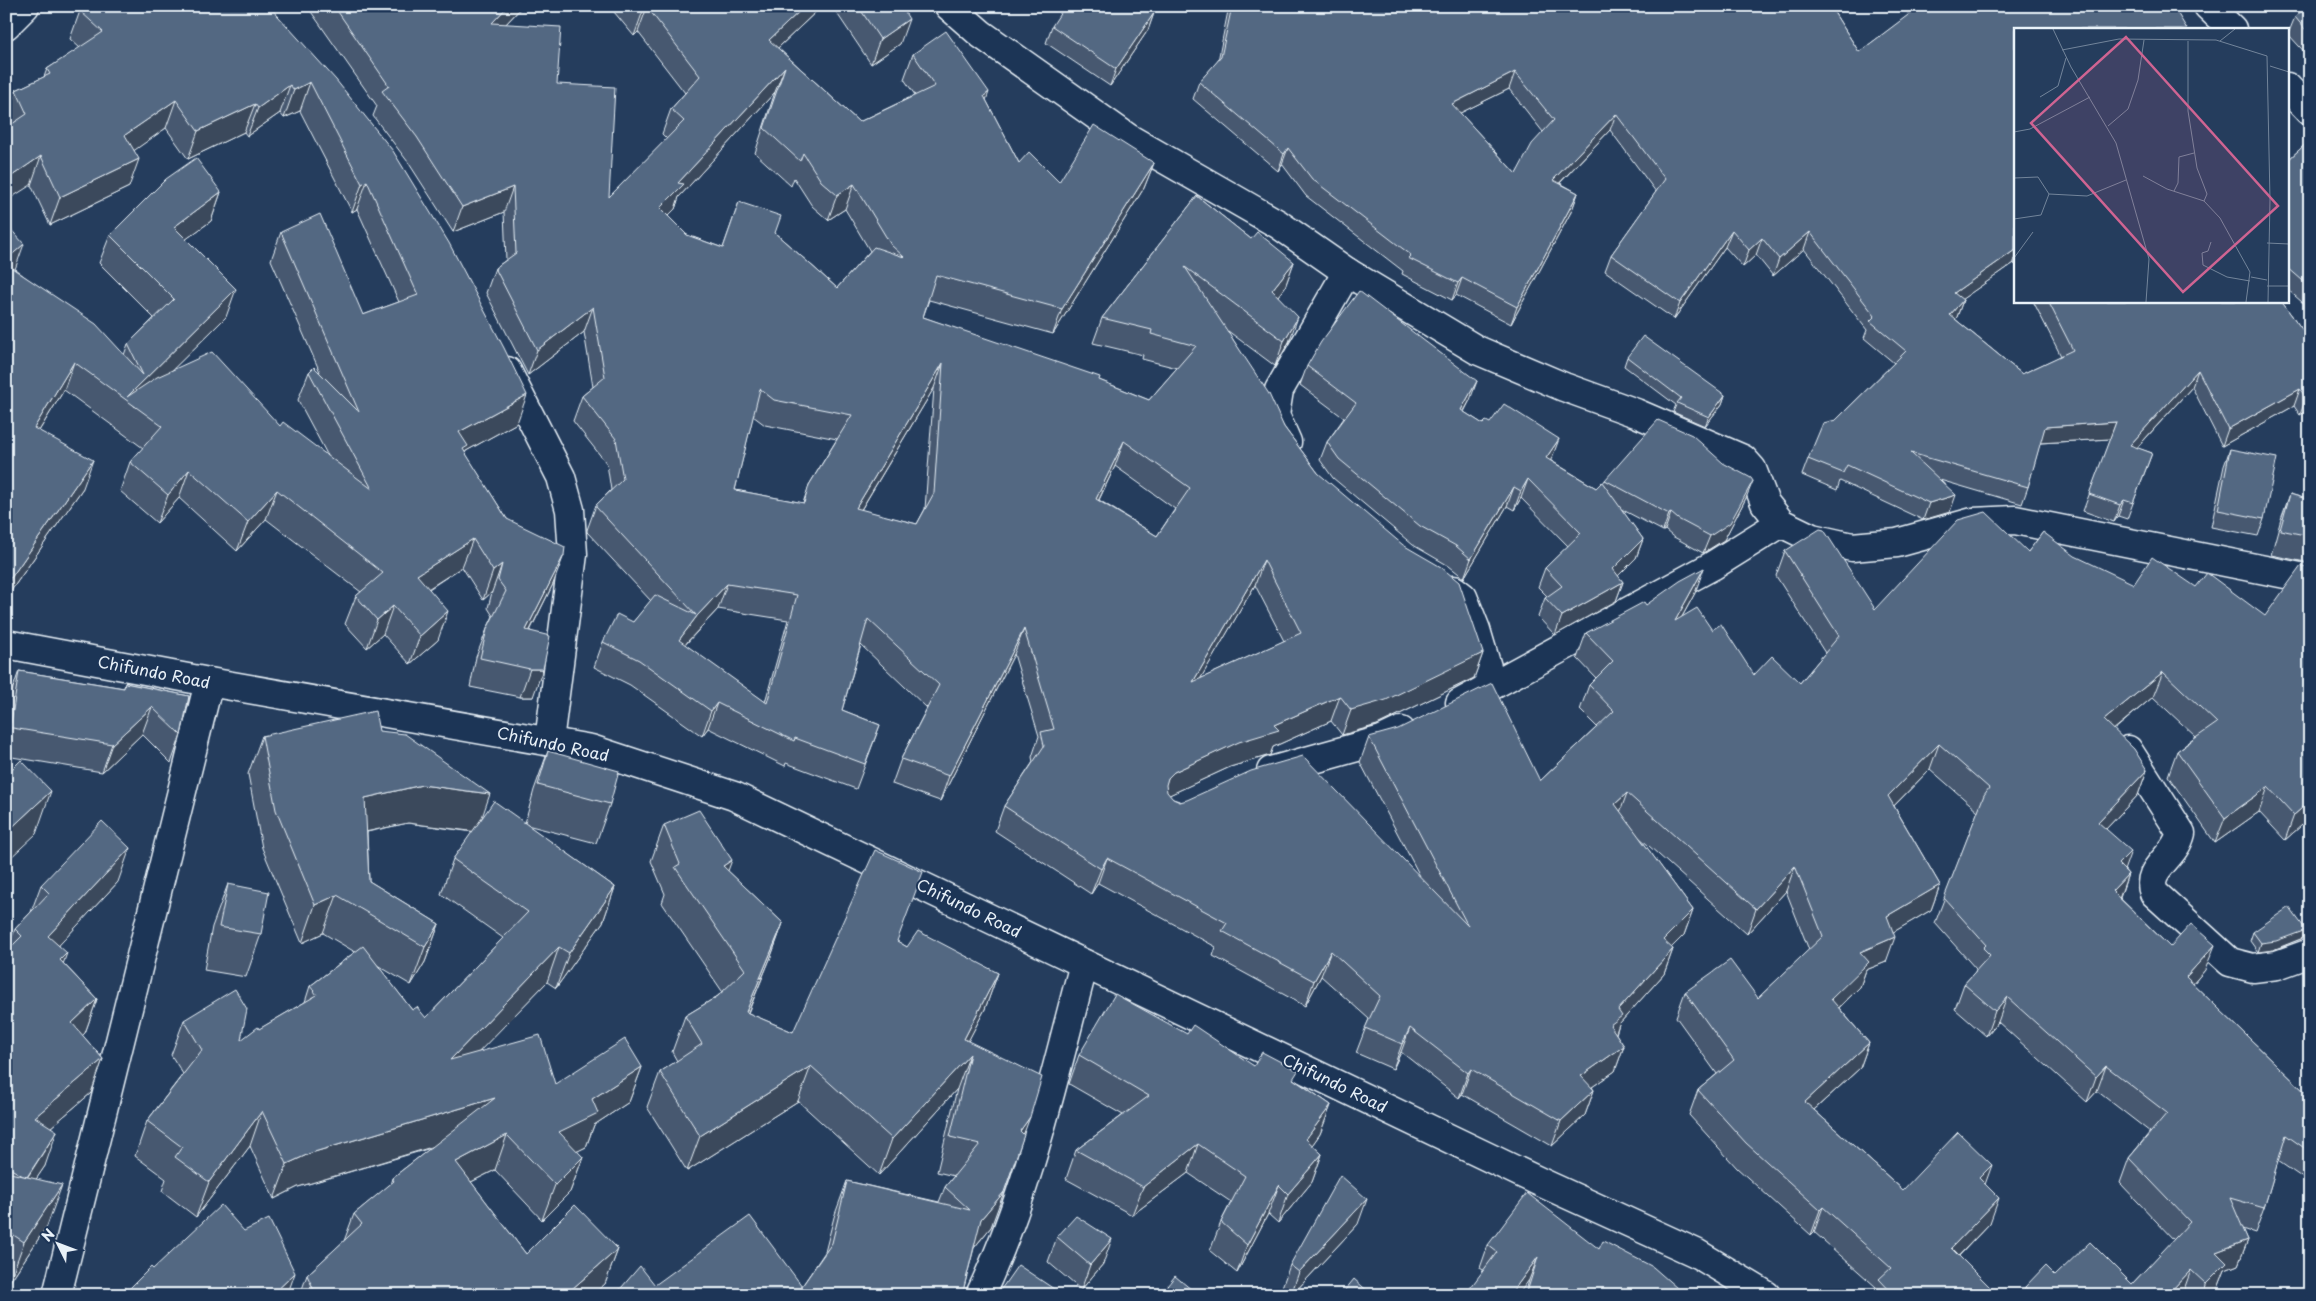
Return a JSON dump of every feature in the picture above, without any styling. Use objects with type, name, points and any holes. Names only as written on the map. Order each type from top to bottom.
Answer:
[{"type":"street","points":[[6,25],[25,6]]},
{"type":"street","points":[[949,6],[981,34],[1128,138],[1278,224],[1347,272],[1477,350],[1564,387],[1636,413],[1743,459],[1752,469],[1765,504],[1781,523],[1812,538],[1852,547],[1897,543],[1973,522],[2015,520],[2310,579]]},
{"type":"street","points":[[2208,6],[2231,28]]},
{"type":"street","points":[[2288,88],[2310,110]]},
{"type":"street","points":[[1299,458],[1288,443],[1275,415],[1279,390],[1347,272]]},
{"type":"street","points":[[496,348],[561,477],[570,510],[573,554],[549,741]]},
{"type":"street","points":[[1244,779],[1382,740],[1431,717],[1492,684],[1516,674],[1712,566],[1781,523]]},
{"type":"street","points":[[1434,575],[1463,597],[1476,630],[1492,684]]},
{"type":"street","name":"Chifundo Road","points":[[6,644],[209,682],[591,749],[734,796],[1084,964],[1696,1253],[1766,1295]]},
{"type":"street","points":[[57,1295],[209,682]]},
{"type":"street","points":[[2128,750],[2181,833],[2178,844],[2154,873],[2150,884],[2154,893],[2230,962],[2253,968],[2277,965],[2310,952]]},
{"type":"street","points":[[980,1295],[998,1256],[1024,1183],[1084,964]]},
{"type":"building","points":[[85,6],[269,6],[336,80],[393,151],[449,243],[527,395],[459,432],[468,446],[463,449],[507,519],[565,547],[564,555],[526,630],[550,636],[543,669],[530,669],[480,658],[487,629],[506,591],[498,580],[502,564],[493,571],[473,539],[417,575],[448,611],[420,636],[393,606],[377,620],[356,596],[383,573],[277,490],[248,522],[189,470],[168,495],[130,462],[162,426],[74,362],[34,428],[93,460],[11,578],[6,575],[6,264],[96,324],[143,375],[128,344],[174,299],[110,235],[166,179],[196,158],[221,192],[174,227],[236,289],[127,397],[157,377],[212,352],[280,426],[283,422],[372,489],[309,372],[314,367],[359,412],[281,232],[320,214],[363,315],[418,295],[367,181],[362,184],[310,82],[294,90],[290,85],[258,108],[255,104],[198,131],[176,100],[125,135],[139,159],[60,197],[41,156],[6,180],[6,128],[27,114],[16,90],[50,74],[47,69],[103,32],[80,11]]},
{"type":"building","points":[[334,6],[508,6],[492,23],[561,27],[557,84],[615,87],[609,197],[684,121],[671,109],[700,76],[647,7],[643,11],[639,6],[805,6],[769,40],[859,122],[935,86],[913,54],[946,31],[989,92],[984,96],[1019,163],[1029,152],[1059,182],[1094,125],[1154,163],[1062,309],[936,275],[923,317],[1100,377],[1099,380],[1149,400],[1196,346],[1151,334],[1152,330],[1102,318],[1197,196],[1251,239],[1257,232],[1294,262],[1272,290],[1298,317],[1284,341],[1185,267],[1269,394],[1284,427],[1318,473],[1403,545],[1441,567],[1459,582],[1483,653],[1386,700],[1351,710],[1340,696],[1274,725],[1279,730],[1239,742],[1174,772],[1168,778],[1167,792],[1173,799],[1180,802],[1251,771],[1303,756],[1468,926],[1369,737],[1398,729],[1492,683],[1540,781],[1614,711],[1589,685],[1613,661],[1586,633],[1644,602],[1646,605],[1680,581],[1704,568],[1675,621],[1697,608],[1712,630],[1721,624],[1754,675],[1772,656],[1800,683],[1839,636],[1785,551],[1820,529],[1824,530],[1875,609],[1958,520],[1986,512],[2028,552],[2043,532],[2075,556],[2134,584],[2152,557],[2196,587],[2207,573],[2265,616],[2301,566],[2310,567],[2310,801],[2294,815],[2268,787],[2225,818],[2177,751],[2217,723],[2163,672],[2104,720],[2134,749],[2147,770],[2098,822],[2131,851],[2118,864],[2128,874],[2112,891],[2170,947],[2191,924],[2215,945],[2186,977],[2310,1097],[2310,1152],[2286,1135],[2264,1208],[2230,1198],[2248,1240],[2216,1252],[2227,1263],[2206,1284],[2191,1270],[2167,1295],[2033,1295],[2025,1287],[2045,1266],[2055,1276],[2090,1242],[2132,1284],[2190,1222],[2129,1158],[2167,1113],[2106,1066],[2096,1077],[2007,997],[1995,1011],[1964,984],[1990,955],[1983,948],[1986,945],[1944,898],[1984,795],[1989,788],[1939,744],[1888,796],[1940,885],[1887,916],[1895,937],[1860,952],[1869,962],[1831,999],[1869,1043],[1805,1102],[1903,1190],[1958,1132],[1992,1165],[1979,1178],[1999,1198],[1951,1248],[1992,1289],[1986,1295],[1909,1295],[1907,1293],[1905,1295],[1894,1295],[1879,1279],[1891,1268],[1823,1207],[1820,1210],[1746,1143],[1698,1090],[1734,1060],[1685,992],[1730,960],[1758,998],[1823,936],[1795,866],[1756,909],[1627,793],[1615,804],[1693,910],[1663,940],[1673,949],[1618,1010],[1622,1016],[1610,1025],[1624,1046],[1581,1076],[1594,1090],[1561,1121],[1471,1069],[1468,1073],[1410,1028],[1402,1044],[1365,1028],[1380,996],[1331,951],[1314,981],[1222,931],[1227,923],[1107,858],[1101,869],[1004,806],[1044,746],[1041,732],[1054,729],[1024,629],[949,776],[901,759],[939,685],[868,619],[842,710],[880,725],[865,764],[795,738],[794,741],[717,703],[711,711],[639,660],[603,642],[617,614],[633,622],[655,595],[696,615],[596,507],[623,479],[616,439],[582,396],[605,377],[593,307],[537,350],[495,268],[516,253],[513,187],[462,207],[417,137],[382,91],[389,86]],"holes":[[[785,67],[764,128],[800,161],[803,153],[821,181],[837,195],[854,184],[891,245],[904,257],[874,247],[837,288],[775,233],[781,216],[739,202],[723,248],[687,235],[660,208],[684,184],[678,183]],[[943,363],[934,493],[917,524],[856,508]],[[760,389],[774,400],[852,415],[809,485],[804,503],[735,490]],[[1124,441],[1190,488],[1157,536],[1096,499]],[[1264,560],[1301,633],[1193,682]],[[727,584],[797,595],[767,703],[679,640],[697,616]]]},
{"type":"building","points":[[858,6],[901,6],[909,19],[880,39]]},
{"type":"building","points":[[1065,6],[1144,6],[1154,13],[1116,69],[1052,26]]},
{"type":"building","points":[[1232,6],[1830,6],[1859,52],[1920,6],[2173,6],[2186,28],[2014,28],[2014,251],[1954,293],[1963,300],[1950,315],[2022,374],[2073,350],[2049,302],[2282,302],[2310,340],[2310,396],[2306,398],[2300,389],[2228,429],[2198,370],[2130,445],[2152,453],[2133,503],[2124,500],[2120,505],[2089,494],[2116,422],[2045,427],[2028,487],[1911,453],[1956,495],[1929,503],[1847,465],[1843,473],[1808,459],[1823,423],[1836,420],[1906,351],[1870,321],[1875,316],[1810,232],[1779,259],[1762,238],[1749,250],[1732,230],[1680,303],[1611,255],[1665,179],[1616,114],[1553,180],[1578,193],[1517,307],[1462,278],[1458,283],[1408,258],[1411,255],[1312,179],[1288,148],[1284,154],[1199,82],[1221,57]],"holes":[[[1515,72],[1554,120],[1532,144],[1516,174],[1452,104]]]},
{"type":"building","points":[[2307,6],[2310,6],[2310,35],[2295,17]]},
{"type":"building","points":[[2310,140],[2310,287],[2288,268],[2288,160]]},
{"type":"building","points":[[6,224],[24,244],[6,260]]},
{"type":"building","points":[[1359,291],[1477,381],[1461,410],[1483,424],[1486,421],[1490,423],[1504,404],[1559,439],[1546,458],[1596,488],[1602,482],[1643,539],[1613,569],[1623,582],[1562,616],[1545,598],[1562,586],[1545,568],[1581,533],[1528,479],[1521,491],[1514,487],[1471,559],[1456,546],[1420,526],[1339,459],[1327,442],[1356,403],[1307,366],[1321,342]]},
{"type":"building","points":[[1643,336],[1725,395],[1709,417],[1677,403],[1681,398],[1627,357]]},
{"type":"building","points":[[1658,420],[1692,435],[1723,463],[1751,478],[1753,481],[1730,523],[1710,536],[1678,519],[1671,513],[1669,514],[1605,480]]},
{"type":"building","points":[[2230,449],[2277,458],[2264,519],[2218,510]]},
{"type":"building","points":[[2290,494],[2310,500],[2310,536],[2280,530]]},
{"type":"building","points":[[19,671],[124,688],[125,683],[189,696],[181,735],[152,707],[112,744],[6,727],[6,720],[11,723]]},
{"type":"building","points":[[375,711],[379,731],[405,734],[490,794],[422,785],[365,798],[369,881],[439,924],[425,947],[337,895],[315,905],[276,810],[262,736]]},
{"type":"building","points":[[548,751],[619,771],[610,804],[538,785]]},
{"type":"building","points":[[21,760],[51,791],[6,833],[6,775]]},
{"type":"building","points":[[494,801],[615,887],[569,953],[559,947],[450,1060],[540,1035],[555,1084],[625,1039],[642,1067],[592,1099],[598,1113],[559,1132],[583,1157],[555,1185],[507,1135],[456,1162],[526,1254],[575,1205],[618,1249],[565,1295],[316,1295],[307,1275],[362,1224],[354,1214],[394,1181],[392,1178],[495,1098],[311,1153],[287,1164],[262,1111],[209,1182],[175,1157],[182,1147],[147,1121],[202,1050],[184,1020],[235,989],[247,1009],[241,1040],[258,1027],[259,1029],[317,995],[310,986],[363,946],[412,1010],[417,1007],[426,1018],[528,912],[453,859]]},
{"type":"building","points":[[699,810],[732,860],[723,866],[783,923],[746,1012],[793,1032],[875,850],[923,872],[897,941],[907,947],[918,931],[998,973],[964,1039],[1042,1077],[1030,1117],[1020,1131],[1024,1135],[1004,1192],[981,1219],[962,1295],[615,1295],[640,1266],[655,1285],[750,1216],[802,1286],[832,1243],[847,1181],[970,1210],[945,1187],[980,1144],[950,1137],[970,1054],[892,1139],[811,1066],[700,1136],[660,1072],[702,1044],[685,1016],[718,996],[745,970],[675,867],[680,864],[664,825]]},
{"type":"building","points":[[102,821],[130,848],[48,936],[67,953],[60,960],[97,999],[72,1023],[103,1059],[35,1117],[57,1131],[27,1177],[6,1166],[6,952],[22,936],[15,929],[49,893],[41,885]]},
{"type":"building","points":[[228,884],[269,892],[261,934],[219,927]]},
{"type":"building","points":[[2289,907],[2306,930],[2276,941],[2261,943],[2253,932]]},
{"type":"building","points":[[1115,994],[1187,1034],[1193,1025],[1254,1066],[1262,1052],[1298,1071],[1293,1079],[1331,1105],[1306,1139],[1322,1154],[1288,1194],[1279,1185],[1247,1245],[1221,1222],[1245,1176],[1198,1144],[1143,1187],[1076,1150],[1149,1096],[1079,1055]]},
{"type":"building","points":[[6,1172],[62,1185],[24,1242],[6,1230]]},
{"type":"building","points":[[1340,1175],[1367,1199],[1299,1272],[1290,1265]]},
{"type":"building","points":[[1527,1193],[1599,1249],[1603,1241],[1653,1267],[1685,1295],[1526,1295],[1538,1257],[1510,1295],[1465,1295],[1497,1252],[1488,1245]]},
{"type":"building","points":[[221,1205],[244,1231],[269,1219],[295,1273],[272,1295],[117,1295],[125,1287],[128,1290],[151,1267],[153,1269]]},
{"type":"building","points":[[1076,1216],[1112,1239],[1090,1265],[1057,1237]]},
{"type":"building","points":[[1018,1265],[1057,1291],[1055,1295],[997,1295]]},
{"type":"building","points":[[1175,1276],[1198,1295],[1160,1295]]},
{"type":"building","points":[[1354,1279],[1372,1295],[1341,1295]]}]
